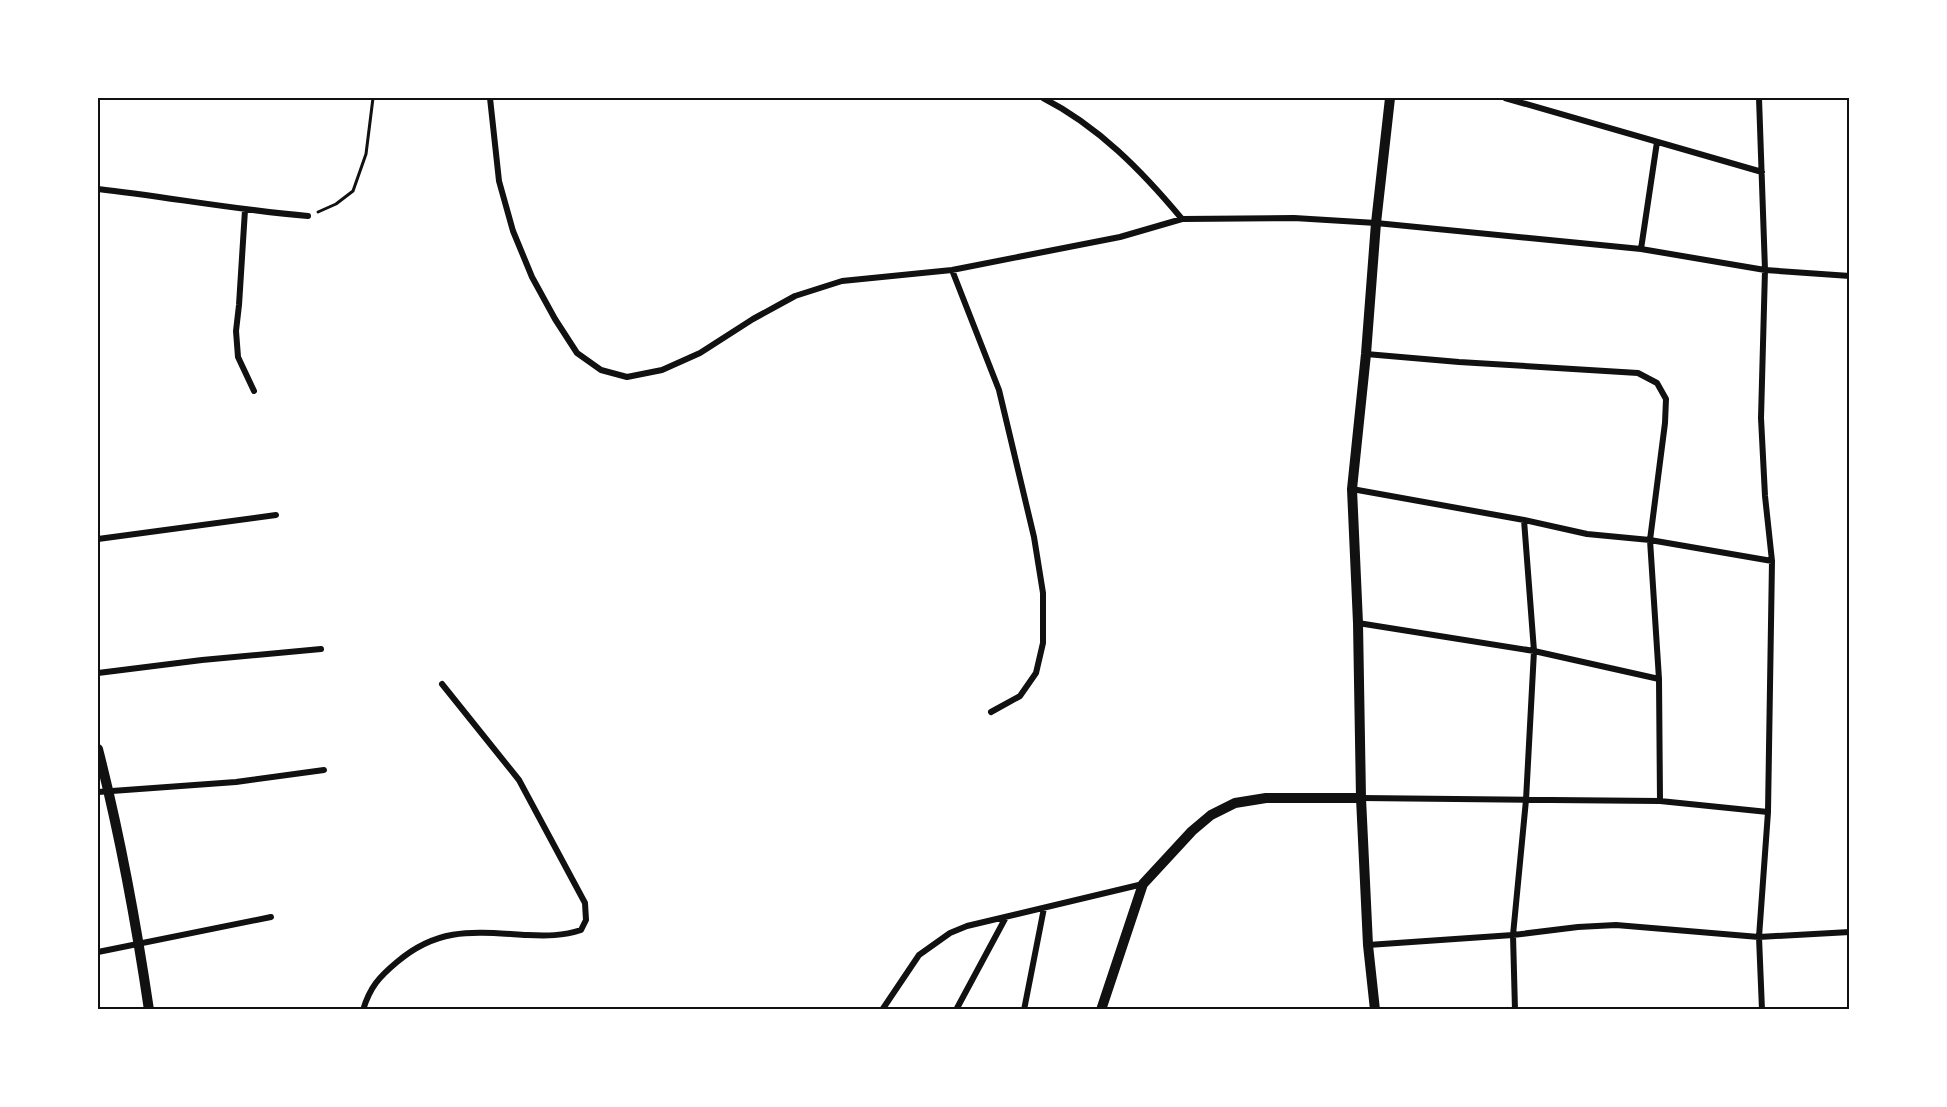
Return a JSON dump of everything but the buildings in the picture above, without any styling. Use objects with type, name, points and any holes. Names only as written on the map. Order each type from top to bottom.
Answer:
[{"type":"street","points":[[490,98],[499,181],[513,231],[532,277],[577,353],[602,370],[627,377],[662,370],[700,353],[753,319],[795,296],[842,281],[952,270],[1120,237],[1182,219],[1294,218],[1376,223],[1641,249],[1765,270],[1850,276]]},
{"type":"street","points":[[1043,98],[1097,132],[1160,192],[1182,219]]},
{"type":"street","points":[[1375,1010],[1368,945],[1361,798],[1358,623],[1352,489],[1366,354],[1376,223],[1390,98]]},
{"type":"street","points":[[1505,98],[1762,172]]},
{"type":"street","points":[[1759,98],[1765,270],[1761,418],[1765,496],[1772,561],[1768,812],[1759,937],[1762,1010]]},
{"type":"street","points":[[1641,249],[1657,142]]},
{"type":"street","points":[[98,189],[245,210],[308,216]]},
{"type":"street","points":[[245,210],[236,331],[238,357],[254,391]]},
{"type":"street","points":[[952,270],[999,390],[1034,537],[1043,593],[1043,643],[1036,673],[1020,696],[991,712]]},
{"type":"street","points":[[1366,354],[1638,373],[1657,382],[1666,399],[1650,540],[1659,679],[1660,801]]},
{"type":"street","points":[[1352,489],[1524,520],[1587,534],[1650,540],[1772,561]]},
{"type":"street","points":[[98,539],[194,524],[276,515]]},
{"type":"street","points":[[1515,1010],[1514,935],[1526,800],[1534,651],[1524,520]]},
{"type":"street","points":[[1358,623],[1534,651],[1659,679]]},
{"type":"street","points":[[98,673],[321,649]]},
{"type":"street","points":[[363,1010],[372,986],[406,954],[427,941],[466,932],[569,935],[581,930],[586,920],[585,903],[519,780],[442,684]]},
{"type":"street","points":[[98,749],[103,791],[139,944],[149,1010]]},
{"type":"street","points":[[103,791],[236,782],[324,770]]},
{"type":"street","points":[[1101,1010],[1143,884],[1192,831],[1211,815],[1235,803],[1266,798],[1660,801],[1768,812]]},
{"type":"street","points":[[882,1010],[919,955],[950,933],[967,926],[1143,884]]},
{"type":"street","points":[[1024,1010],[1044,908]]},
{"type":"street","points":[[98,952],[271,917]]},
{"type":"street","points":[[957,1010],[1006,917]]},
{"type":"street","points":[[1368,945],[1616,925],[1759,937],[1850,932]]},
{"type":"path","points":[[308,216],[336,204],[353,191],[366,154],[373,98]]}]
